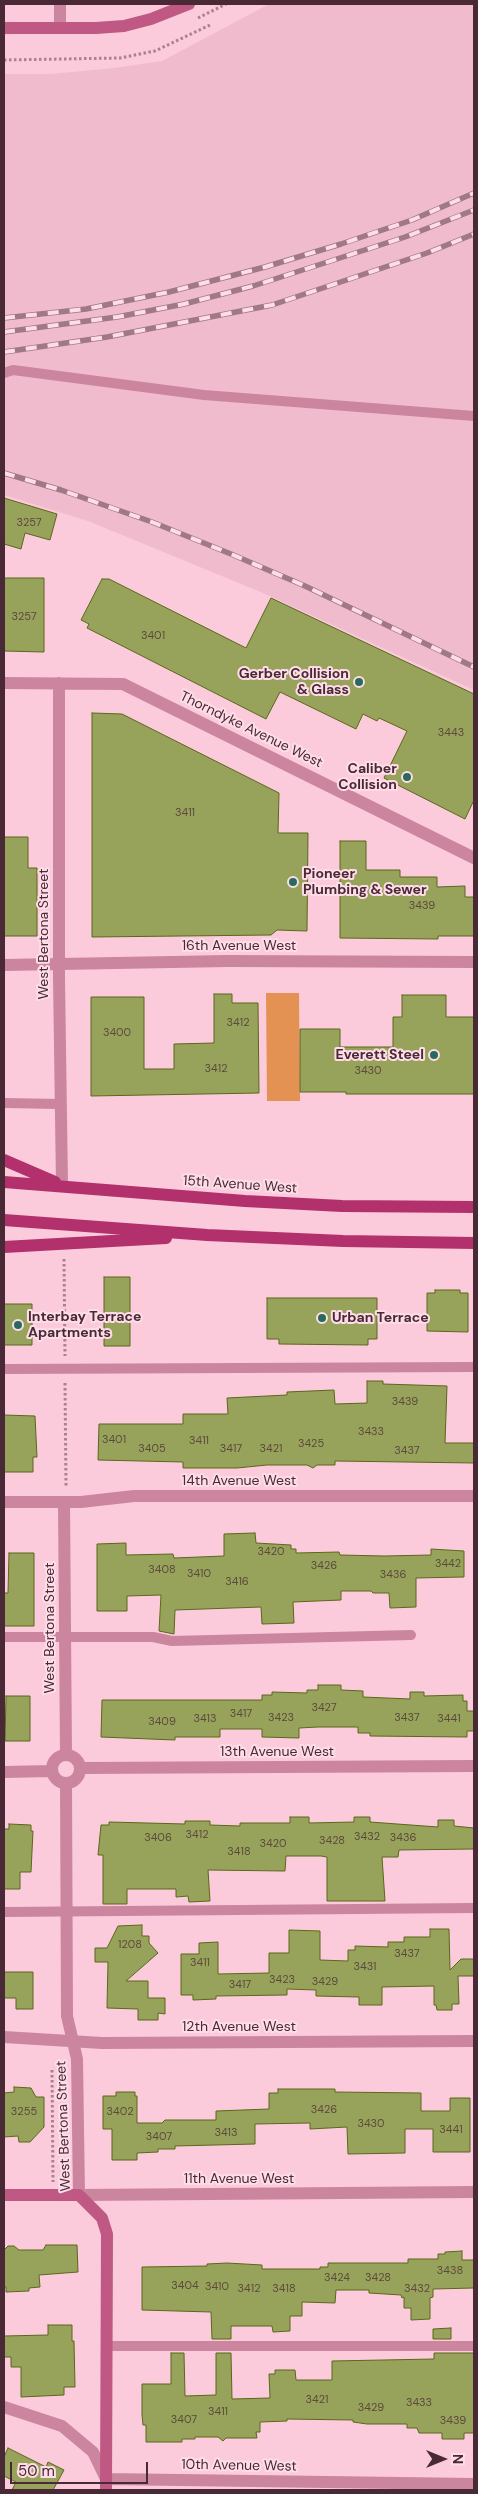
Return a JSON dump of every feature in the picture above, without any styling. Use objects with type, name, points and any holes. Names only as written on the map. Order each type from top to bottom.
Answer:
[{"type":"main road","points":[[4,1160],[62,1185]]},
{"type":"main road","name":"15th Avenue West","points":[[4,1182],[305,1204],[434,1208],[474,1207]]},
{"type":"main road","points":[[4,1220],[207,1235],[343,1241],[474,1243]]},
{"type":"main road","points":[[4,1248],[207,1235]]},
{"type":"street","points":[[60,4],[60,28]]},
{"type":"street","points":[[4,28],[124,26],[152,19],[189,4]]},
{"type":"street","points":[[4,683],[59,683]]},
{"type":"street","name":"Thorndyke Avenue West","points":[[59,683],[123,684],[474,858]]},
{"type":"street","name":"West Bertona Street","points":[[59,683],[58,964],[62,1185]]},
{"type":"street","name":"16th Avenue West","points":[[4,964],[228,961],[474,962]]},
{"type":"street","name":"14th Avenue West","points":[[4,1502],[64,1502],[134,1496],[474,1496]]},
{"type":"street","name":"West Bertona Street","points":[[64,1502],[66,1755]]},
{"type":"street","points":[[66,1755],[75,1758],[80,1768],[77,1778],[66,1783],[57,1780],[52,1771],[57,1758],[66,1755]]},
{"type":"street","name":"13th Avenue West","points":[[80,1768],[474,1766]]},
{"type":"street","points":[[4,1772],[52,1771]]},
{"type":"street","name":"West Bertona Street","points":[[66,1783],[67,2016],[78,2059],[79,2195],[102,2218],[106,2234],[106,2485]]},
{"type":"street","name":"12th Avenue West","points":[[4,2038],[73,2040],[102,2043],[474,2041]]},
{"type":"street","name":"11th Avenue West","points":[[4,2195],[474,2192]]},
{"type":"street","points":[[4,2407],[62,2426],[93,2452],[106,2485]]},
{"type":"street","name":"10th Avenue West","points":[[106,2485],[474,2484]]},
{"type":"lane","points":[[4,373],[13,370],[204,396],[474,416]]},
{"type":"lane","points":[[4,1103],[60,1104]]},
{"type":"lane","points":[[4,1369],[474,1367]]},
{"type":"lane","points":[[4,1637],[153,1637],[172,1641],[411,1634]]},
{"type":"lane","points":[[4,1912],[474,1908]]},
{"type":"lane","points":[[106,2346],[474,2346]]},
{"type":"path","points":[[4,60],[120,58],[155,51],[210,25]]},
{"type":"path","points":[[64,1259],[65,1360]]},
{"type":"path","points":[[66,1393],[66,1486]]},
{"type":"path","points":[[52,2070],[53,2182]]},
{"type":"shaded area","points":[[269,4],[474,4],[474,690],[263,593],[88,521],[4,495],[4,74],[50,74],[162,61]]},
{"type":"shaded area","points":[[266,993],[299,993],[300,1101],[267,1101]]},
{"type":"building","points":[[4,498],[57,514],[50,540],[25,533],[21,549],[4,544]]},
{"type":"building","points":[[4,578],[44,578],[44,652],[4,651]]},
{"type":"building","points":[[102,579],[109,579],[246,648],[271,598],[474,694],[474,800],[465,819],[384,778],[407,731],[379,718],[377,721],[363,714],[356,729],[280,692],[266,719],[87,628],[89,624],[81,620]]},
{"type":"building","points":[[92,713],[122,714],[279,793],[278,833],[308,833],[307,931],[277,930],[271,935],[92,937]]},
{"type":"building","points":[[4,837],[28,837],[28,868],[37,868],[37,936],[4,936]]},
{"type":"building","points":[[340,841],[366,841],[366,870],[400,870],[400,877],[437,877],[437,887],[465,886],[465,897],[474,897],[474,936],[438,936],[438,939],[340,938]]},
{"type":"building","points":[[214,994],[232,994],[232,1003],[258,1003],[259,1093],[91,1096],[91,997],[144,997],[144,1069],[174,1069],[174,1044],[214,1043]]},
{"type":"building","points":[[402,995],[446,995],[446,1017],[474,1017],[474,1094],[300,1092],[300,1029],[340,1029],[340,1047],[393,1047],[393,1017],[402,1017]]},
{"type":"building","points":[[104,1277],[130,1277],[130,1346],[104,1346]]},
{"type":"building","points":[[435,1290],[460,1290],[460,1293],[468,1293],[468,1332],[427,1331],[427,1293],[435,1293]]},
{"type":"building","name":"Urban Terrace","points":[[267,1298],[377,1298],[377,1339],[368,1339],[368,1345],[279,1344],[279,1339],[267,1339]]},
{"type":"building","name":"Interbay Terrace Apartments","points":[[4,1304],[32,1304],[32,1345],[4,1345]]},
{"type":"building","points":[[367,1381],[383,1381],[383,1384],[447,1386],[445,1443],[474,1443],[474,1463],[335,1461],[335,1465],[317,1465],[313,1468],[307,1465],[267,1465],[237,1468],[183,1468],[183,1462],[98,1460],[99,1424],[183,1424],[183,1414],[228,1414],[227,1398],[287,1395],[287,1392],[334,1390],[335,1404],[367,1403]]},
{"type":"building","points":[[4,1415],[35,1416],[37,1457],[33,1457],[33,1472],[4,1472]]},
{"type":"building","points":[[255,1533],[256,1543],[291,1545],[291,1549],[296,1549],[296,1553],[339,1552],[340,1555],[384,1556],[431,1555],[431,1549],[464,1551],[464,1577],[416,1578],[416,1607],[390,1608],[389,1593],[373,1593],[371,1591],[341,1591],[341,1600],[293,1602],[294,1623],[262,1624],[261,1607],[175,1610],[174,1634],[159,1631],[161,1595],[127,1596],[127,1611],[97,1611],[97,1544],[126,1543],[126,1555],[173,1554],[174,1558],[224,1556],[224,1534]]},
{"type":"building","points":[[9,1553],[34,1553],[34,1626],[4,1626],[4,1593],[8,1593]]},
{"type":"building","points":[[318,1685],[341,1685],[341,1690],[363,1691],[363,1697],[410,1699],[410,1692],[424,1692],[424,1696],[463,1695],[463,1701],[467,1701],[467,1711],[474,1711],[474,1731],[467,1731],[467,1737],[370,1736],[370,1733],[358,1733],[358,1727],[318,1727],[299,1728],[299,1738],[262,1737],[262,1729],[220,1729],[220,1737],[175,1737],[175,1740],[101,1737],[102,1700],[262,1700],[262,1695],[272,1695],[272,1692],[307,1693],[307,1690],[318,1690]]},
{"type":"building","points":[[6,1696],[30,1696],[30,1741],[5,1741]]},
{"type":"building","points":[[290,1817],[309,1817],[309,1823],[354,1822],[354,1817],[370,1817],[370,1822],[438,1827],[438,1820],[454,1820],[454,1826],[474,1828],[474,1849],[399,1850],[398,1857],[382,1857],[385,1901],[327,1901],[327,1857],[286,1856],[285,1871],[208,1870],[210,1901],[189,1902],[188,1896],[176,1897],[176,1889],[127,1889],[127,1904],[103,1904],[103,1855],[98,1855],[101,1825],[109,1825],[109,1822],[185,1824],[185,1821],[210,1821],[210,1825],[240,1826],[240,1823],[290,1823]]},
{"type":"building","points":[[9,1824],[31,1825],[31,1831],[33,1831],[31,1872],[20,1872],[20,1889],[4,1889],[4,1829],[9,1829]]},
{"type":"building","points":[[142,1925],[142,1936],[149,1936],[149,1943],[158,1953],[126,1981],[148,1981],[148,1998],[165,1998],[165,2014],[158,2013],[158,2020],[138,2020],[138,2009],[107,2008],[108,1962],[95,1962],[95,1948],[107,1948],[118,1926]]},
{"type":"building","points":[[430,1929],[449,1929],[450,1970],[461,1959],[474,1959],[474,1976],[458,1976],[459,2004],[452,2004],[452,2010],[437,2010],[436,2005],[434,2005],[434,1986],[382,1987],[382,2005],[359,2005],[359,1997],[316,1996],[316,1990],[287,1989],[287,1995],[216,1996],[216,1999],[193,2000],[193,1995],[181,1995],[181,1954],[199,1954],[199,1943],[218,1942],[218,1974],[269,1973],[269,1953],[289,1953],[289,1930],[320,1931],[320,1960],[348,1961],[348,1950],[355,1950],[355,1946],[388,1947],[388,1942],[404,1942],[404,1937],[430,1937]]},
{"type":"building","points":[[4,1972],[33,1972],[33,2009],[16,2009],[16,1998],[4,1998]]},
{"type":"building","points":[[14,2087],[31,2088],[36,2097],[44,2097],[44,2127],[30,2142],[19,2142],[18,2136],[4,2137],[4,2093],[14,2092]]},
{"type":"building","points":[[278,2089],[335,2089],[335,2092],[421,2093],[421,2111],[450,2111],[450,2098],[470,2098],[470,2152],[433,2152],[433,2129],[405,2129],[405,2153],[348,2154],[347,2127],[310,2129],[310,2123],[255,2124],[255,2144],[175,2146],[175,2149],[158,2149],[158,2152],[137,2153],[137,2160],[112,2160],[112,2129],[103,2129],[103,2096],[116,2096],[116,2092],[135,2092],[135,2096],[137,2096],[137,2123],[162,2123],[165,2120],[216,2120],[216,2111],[269,2109],[269,2093],[278,2093]]},
{"type":"building","points":[[46,2245],[77,2245],[78,2272],[39,2275],[40,2287],[29,2288],[29,2291],[6,2292],[6,2287],[4,2287],[4,2250],[8,2246],[14,2246],[19,2250],[43,2250]]},
{"type":"building","points":[[462,2251],[462,2260],[474,2260],[474,2288],[433,2289],[433,2297],[430,2298],[430,2319],[411,2320],[411,2308],[404,2308],[404,2297],[402,2298],[401,2295],[369,2293],[369,2290],[336,2290],[335,2303],[302,2302],[302,2316],[290,2316],[290,2331],[273,2332],[272,2326],[231,2326],[231,2339],[212,2339],[211,2312],[142,2310],[142,2267],[207,2266],[207,2264],[227,2263],[262,2265],[262,2269],[320,2269],[320,2267],[328,2267],[328,2263],[408,2263],[408,2259],[438,2259],[438,2254]]},
{"type":"building","points":[[48,2325],[72,2325],[75,2387],[64,2387],[64,2395],[21,2397],[21,2367],[11,2367],[11,2357],[4,2357],[4,2336],[48,2335]]},
{"type":"building","points":[[451,2328],[451,2339],[433,2339],[433,2329]]},
{"type":"building","points":[[171,2353],[184,2353],[185,2396],[216,2395],[216,2353],[231,2353],[232,2399],[270,2398],[269,2374],[275,2374],[275,2370],[295,2370],[296,2380],[332,2380],[332,2361],[434,2359],[434,2353],[474,2353],[474,2433],[464,2433],[464,2439],[442,2439],[442,2433],[419,2433],[417,2428],[407,2428],[407,2424],[367,2424],[353,2422],[353,2420],[287,2419],[287,2421],[260,2422],[260,2432],[256,2432],[257,2438],[226,2438],[223,2441],[218,2437],[195,2437],[195,2439],[182,2439],[182,2442],[146,2442],[146,2425],[143,2425],[142,2415],[142,2384],[171,2384]]},
{"type":"building","points":[[8,2448],[46,2467],[48,2462],[64,2470],[53,2490],[12,2490],[16,2482],[4,2476],[4,2457]]},
{"type":"railway","points":[[4,318],[86,309],[169,292],[265,267],[412,220],[474,193]]},
{"type":"railway","points":[[4,332],[117,317],[184,304],[253,286],[405,237],[474,210]]},
{"type":"railway","points":[[4,352],[107,337],[272,305],[427,253],[474,234]]},
{"type":"railway","points":[[4,473],[61,490],[152,522],[231,554],[305,586],[474,667]]},
{"type":"place","name":"Gerber Collision & Glass","points":[[359,682]]},
{"type":"place","name":"Caliber Collision","points":[[407,777]]},
{"type":"place","name":"Pioneer Plumbing & Sewer","points":[[293,882]]},
{"type":"place","name":"Everett Steel","points":[[434,1055]]},
{"type":"place","name":"Urban Terrace","points":[[322,1318]]},
{"type":"place","name":"Interbay Terrace Apartments","points":[[18,1325]]}]
